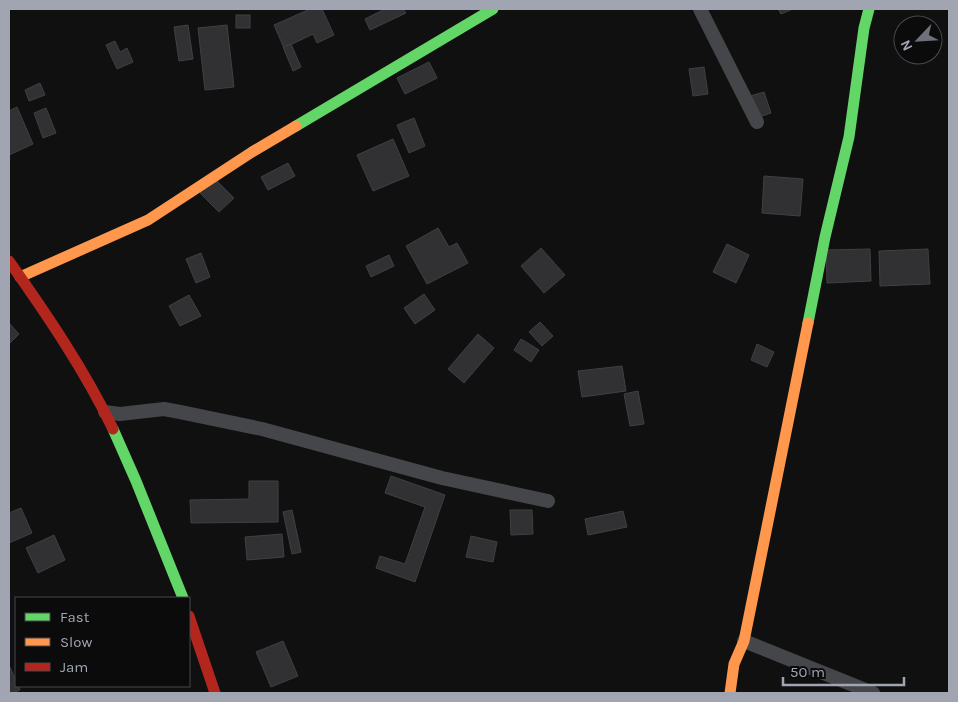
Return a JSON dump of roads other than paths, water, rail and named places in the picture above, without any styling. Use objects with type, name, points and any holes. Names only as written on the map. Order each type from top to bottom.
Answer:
[{"type":"street","points":[[20,277],[148,220],[261,147],[493,9]]},
{"type":"street","points":[[700,9],[757,122]]},
{"type":"street","points":[[730,693],[734,664],[744,640],[825,237],[850,137],[864,28],[869,9]]},
{"type":"street","points":[[9,261],[81,369],[105,412],[135,477],[182,597]]},
{"type":"street","points":[[105,412],[120,414],[164,409],[180,412],[262,429],[442,478],[548,501]]},
{"type":"street","points":[[190,619],[215,693]]},
{"type":"street","points":[[744,640],[873,693]]}]
